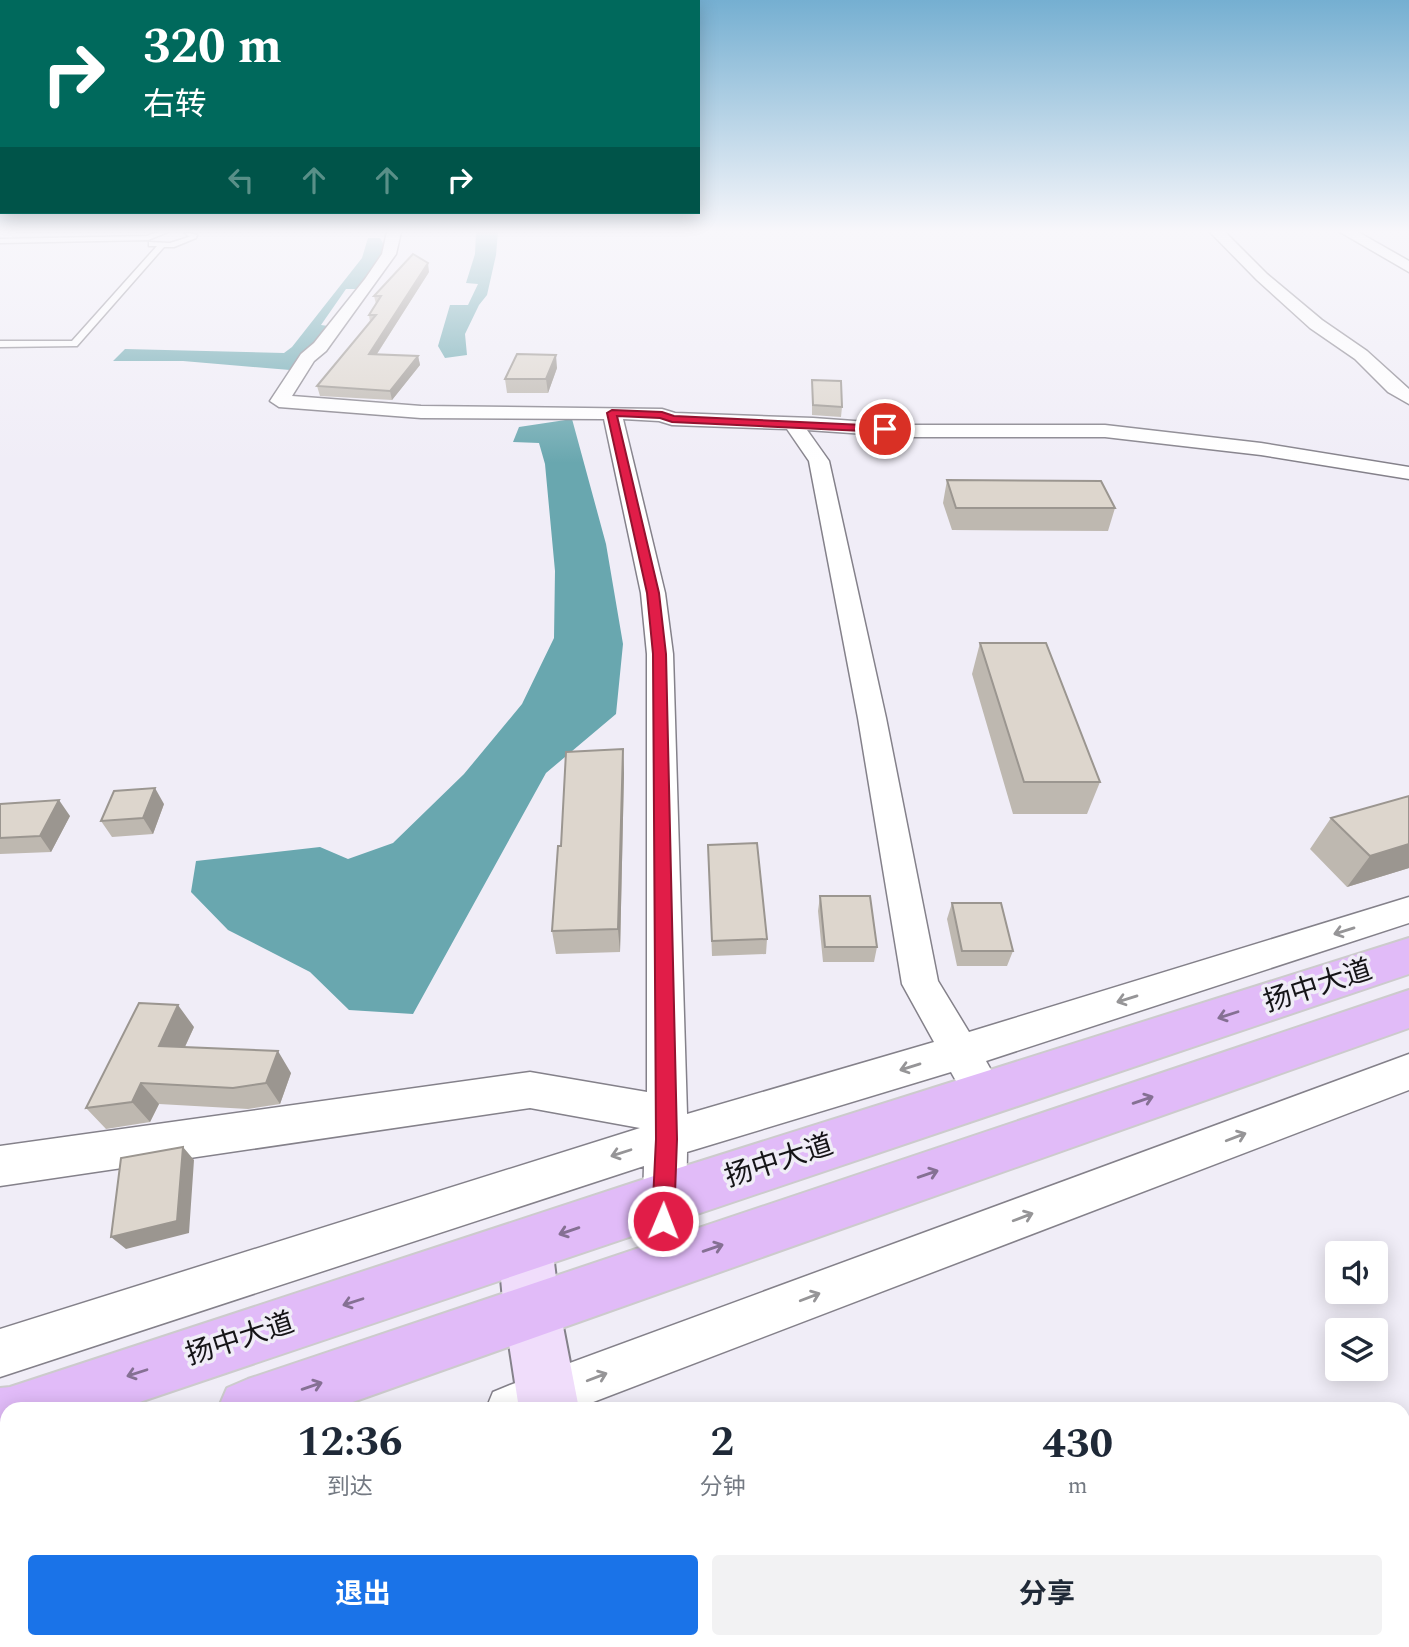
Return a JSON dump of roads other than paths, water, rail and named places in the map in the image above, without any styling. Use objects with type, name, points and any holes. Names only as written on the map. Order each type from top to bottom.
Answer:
[{"type":"main road","name":"扬中大道","points":[[51,1402],[1409,956]]},
{"type":"main road","name":"扬中大道","points":[[268,1402],[1409,1009]]},
{"type":"street","points":[[349,309],[320,347],[307,358],[279,401],[421,412],[612,413],[662,415],[672,419],[909,431],[1105,431],[1261,449],[1409,472]]},
{"type":"street","points":[[1299,309],[1361,355],[1409,398]]},
{"type":"street","points":[[612,413],[653,593],[660,654],[666,1126],[663,1266]]},
{"type":"street","points":[[793,424],[818,461],[872,718],[920,984],[985,1095]]},
{"type":"street","points":[[0,1353],[666,1126],[960,1052],[1409,910]]},
{"type":"street","points":[[540,1402],[1409,1072]]},
{"type":"street","points":[[0,1166],[530,1090],[666,1126]]},
{"type":"street","points":[[525,1246],[532,1311],[535,1402]]},
{"type":"lane","points":[[0,344],[74,344],[105,309]]},
{"type":"water","points":[[322,309],[332,309],[321,325],[328,326],[319,340],[290,370],[183,361],[113,361],[125,349],[284,353],[292,347]]},
{"type":"water","points":[[449,309],[477,309],[465,334],[467,355],[445,358],[438,346]]},
{"type":"water","points":[[572,419],[606,544],[623,644],[616,714],[546,773],[413,1014],[349,1010],[310,972],[228,930],[191,892],[196,861],[320,847],[348,859],[393,843],[464,774],[522,704],[554,638],[555,571],[545,464],[539,443],[513,442],[519,427]]}]
